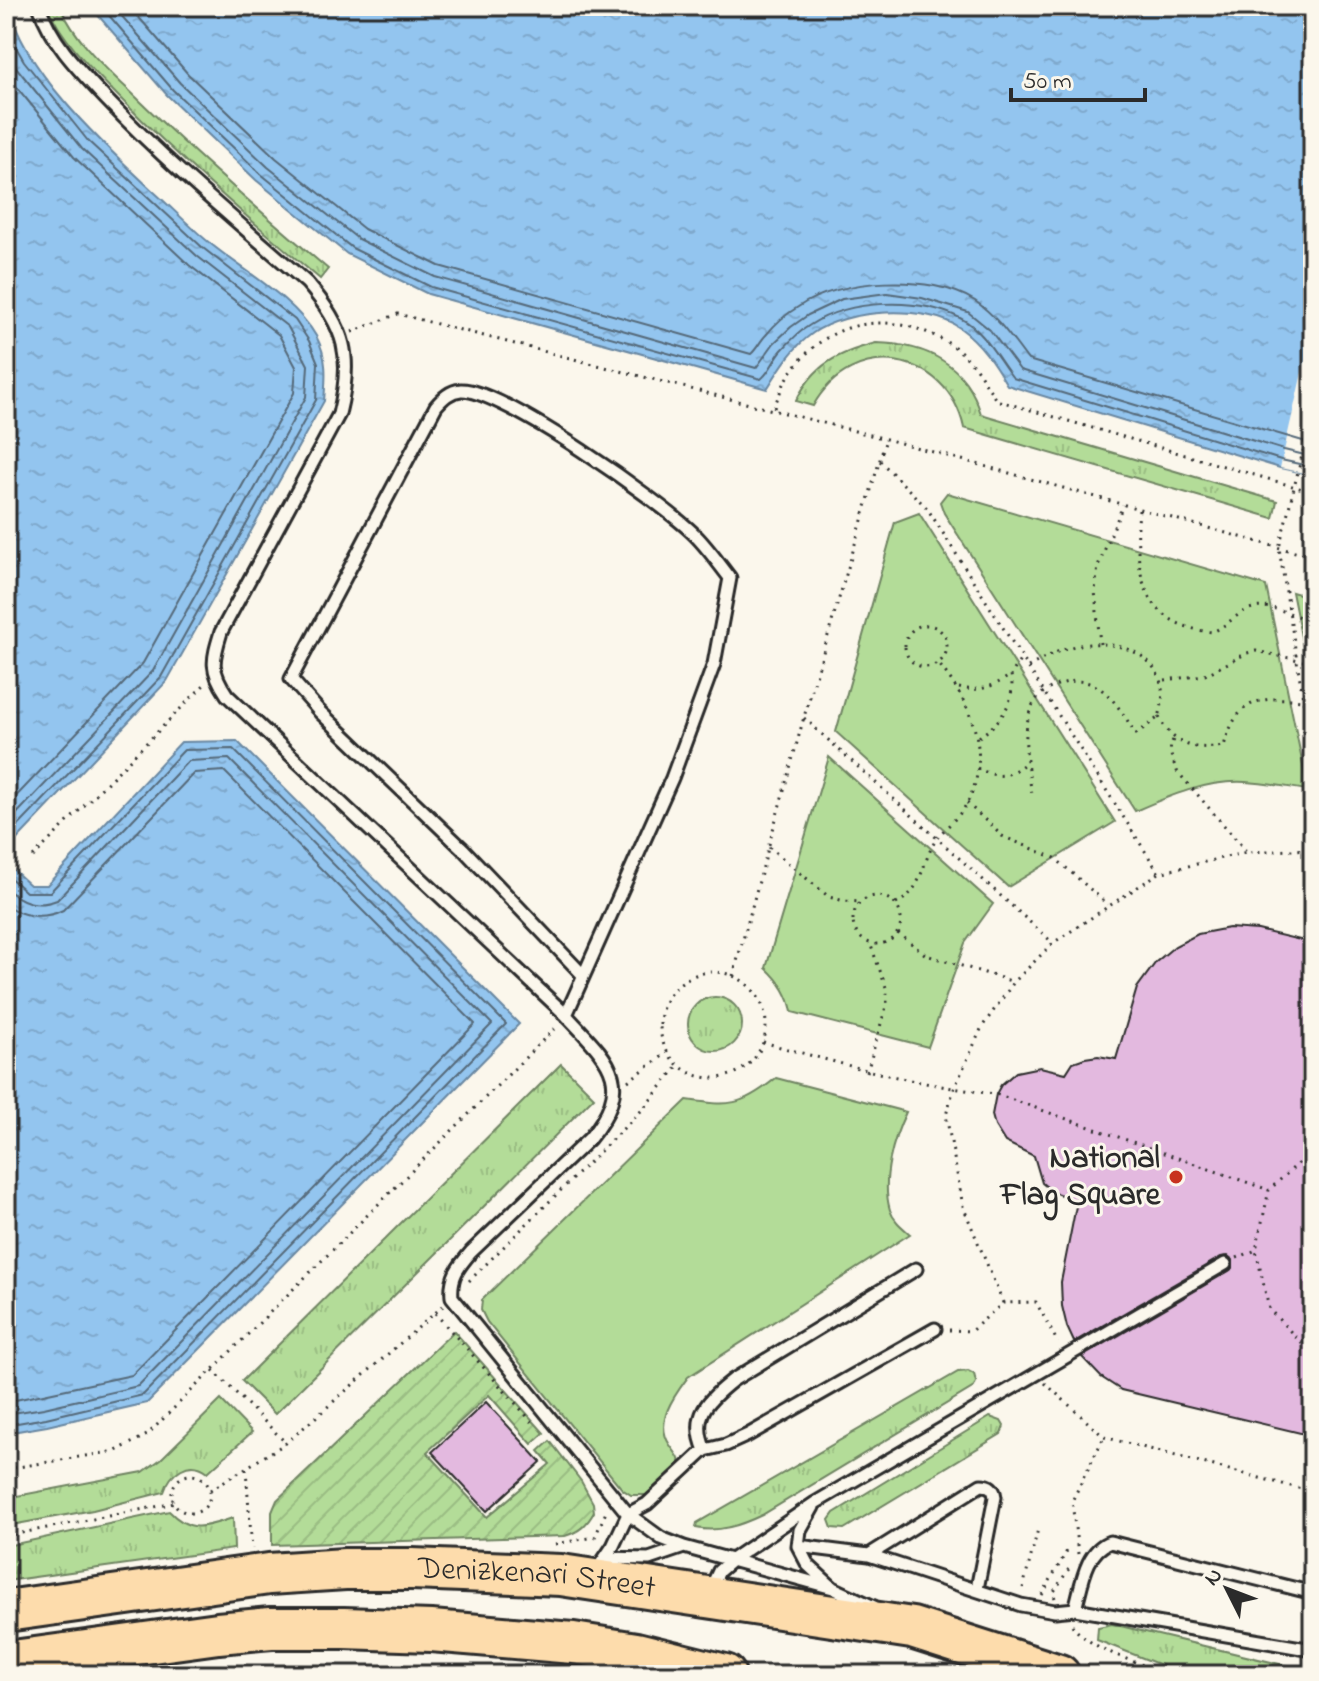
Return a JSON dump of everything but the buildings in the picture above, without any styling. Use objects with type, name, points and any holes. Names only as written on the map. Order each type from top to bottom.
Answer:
[{"type":"highway","name":"Denizkenari Street","points":[[6,1611],[269,1574],[345,1569],[491,1571],[598,1568],[708,1596],[912,1628],[1059,1675]]},
{"type":"highway","name":"Denizkenari Street","points":[[6,1662],[77,1658],[271,1628],[402,1630],[573,1643],[636,1653],[725,1675]]},
{"type":"lane","points":[[39,6],[67,58],[141,135],[307,283],[325,304],[341,336],[348,362],[347,384],[339,414],[221,632],[214,654],[214,676],[238,706],[566,1015],[608,1063],[616,1082],[613,1102],[604,1120],[590,1138],[458,1267],[451,1284],[452,1297],[628,1514],[661,1538],[833,1588],[912,1628]]},
{"type":"lane","points":[[566,1015],[672,778],[714,664],[730,578],[696,535],[573,443],[480,394],[460,390],[448,394],[436,406],[291,679],[320,712],[464,850],[583,975]]},
{"type":"lane","points":[[708,1596],[719,1571],[815,1503],[1225,1264]]},
{"type":"lane","points":[[705,1450],[699,1437],[703,1409],[711,1398],[733,1380],[916,1269]]},
{"type":"lane","points":[[598,1568],[628,1514],[655,1497],[705,1450],[748,1435],[935,1329]]},
{"type":"lane","points":[[869,1555],[981,1485],[990,1486],[995,1497],[977,1589]]},
{"type":"lane","points":[[815,1503],[800,1530],[798,1546],[808,1565],[833,1588]]},
{"type":"lane","points":[[1075,1609],[1087,1565],[1099,1546],[1110,1542],[1313,1593]]},
{"type":"lane","points":[[798,1546],[869,1555],[1021,1605],[1055,1611],[1075,1609],[1313,1650]]},
{"type":"lane","points":[[598,1568],[649,1559],[684,1547]]},
{"type":"path","points":[[341,336],[398,314],[886,439],[1313,557]]},
{"type":"path","points":[[773,410],[785,379],[807,352],[834,332],[857,325],[880,323],[918,329],[954,347],[971,362],[996,400],[1313,492]]},
{"type":"path","points":[[1313,411],[1279,548],[1313,761]]},
{"type":"path","points":[[733,976],[804,717],[886,439]]},
{"type":"path","points":[[880,461],[927,508],[1159,873]]},
{"type":"path","points":[[1100,644],[1095,591],[1098,566],[1123,505]]},
{"type":"path","points":[[1139,509],[1136,544],[1141,576],[1146,594],[1157,610],[1185,627],[1212,632],[1255,607],[1290,613],[1313,623]]},
{"type":"path","points":[[928,625],[935,627],[945,637],[946,651],[938,663],[924,667],[911,661],[905,648],[914,629],[928,625]]},
{"type":"path","points":[[1028,667],[1058,651],[1079,645],[1124,647],[1148,661],[1163,680],[1164,692],[1159,717],[1136,734],[1120,708],[1092,682],[1082,679],[1064,682],[1044,691],[1033,702],[1026,736],[1032,794]]},
{"type":"path","points":[[1163,680],[1205,675],[1256,651],[1313,663]]},
{"type":"path","points":[[959,688],[984,689],[1011,675],[1022,657]]},
{"type":"path","points":[[896,904],[917,887],[936,839],[954,822],[967,803],[977,768],[977,738],[972,715],[959,688],[938,663]]},
{"type":"path","points":[[977,738],[1001,717],[1010,702],[1013,687],[1011,675]]},
{"type":"path","points":[[33,857],[214,676]]},
{"type":"path","points":[[1159,717],[1174,739],[1195,747],[1224,746],[1230,726],[1239,713],[1254,702],[1263,698],[1303,700]]},
{"type":"path","points":[[804,717],[1053,943]]},
{"type":"path","points":[[1306,719],[1313,719]]},
{"type":"path","points":[[1174,739],[1170,746],[1171,758],[1177,771],[1247,852]]},
{"type":"path","points":[[977,768],[992,776],[1003,776],[1027,762]]},
{"type":"path","points":[[967,803],[1002,836],[1017,845],[1055,858],[1110,906]]},
{"type":"path","points":[[769,847],[829,897],[862,902],[876,896],[890,899],[896,904],[902,918],[898,933],[887,943],[870,943],[859,936],[853,922],[862,902]]},
{"type":"path","points":[[1003,1303],[963,1206],[946,1115],[954,1089],[982,1027],[1014,982],[1053,943],[1159,873],[1247,852],[1313,849]]},
{"type":"path","points":[[898,933],[926,955],[1014,982]]},
{"type":"path","points":[[867,1072],[887,1003],[887,990],[870,943]]},
{"type":"path","points":[[717,972],[733,976],[747,984],[764,1011],[766,1027],[763,1042],[756,1056],[734,1074],[719,1078],[690,1074],[667,1053],[661,1038],[659,1021],[663,1005],[672,991],[700,973],[717,972]]},
{"type":"path","points":[[6,1469],[116,1451],[147,1435],[566,1015]]},
{"type":"path","points":[[763,1042],[867,1072],[996,1094],[1269,1190]]},
{"type":"path","points":[[616,1082],[625,1082],[667,1053]]},
{"type":"path","points":[[210,1490],[286,1443],[435,1313],[643,1109],[678,1066]]},
{"type":"path","points":[[1313,1156],[1303,1159],[1269,1190],[1256,1250],[1269,1309],[1313,1352]]},
{"type":"path","points":[[1225,1264],[1256,1250]]},
{"type":"path","points":[[935,1329],[971,1331],[1003,1303],[1036,1302],[1053,1338]]},
{"type":"path","points":[[435,1313],[540,1431]]},
{"type":"path","points":[[213,1370],[286,1443]]},
{"type":"path","points":[[1042,1381],[1104,1437],[1313,1492]]},
{"type":"path","points":[[246,1468],[252,1549]]},
{"type":"path","points":[[191,1475],[203,1479],[210,1490],[208,1502],[200,1510],[189,1513],[175,1503],[173,1491],[179,1480],[185,1477],[191,1475]]},
{"type":"path","points":[[553,1545],[595,1537],[607,1513],[600,1501]]},
{"type":"path","points":[[6,1536],[175,1503]]},
{"type":"path","points":[[1023,1588],[1038,1529]]},
{"type":"path","points":[[1042,1595],[1068,1549]]},
{"type":"green space","points":[[47,6],[60,6],[85,45],[117,79],[208,165],[328,269],[320,279],[217,190],[119,97],[70,43]]},
{"type":"green space","points":[[876,343],[911,347],[941,360],[965,382],[981,414],[1277,501],[1273,518],[964,428],[954,402],[939,382],[919,368],[897,362],[874,361],[851,369],[830,383],[813,406],[796,401],[811,378],[828,362]]},
{"type":"green space","points":[[947,493],[1266,586],[1308,790],[1231,782],[1202,786],[1135,811],[944,513],[940,502]]},
{"type":"green space","points":[[919,513],[1115,822],[1008,887],[836,732],[895,522]]},
{"type":"green space","points":[[1292,592],[1313,598],[1313,696]]},
{"type":"green space","points":[[829,757],[993,904],[965,943],[928,1047],[792,1012],[783,988],[766,968]]},
{"type":"green space","points":[[715,997],[734,1005],[742,1024],[734,1043],[715,1051],[696,1043],[688,1024],[696,1005]]},
{"type":"green space","points":[[561,1064],[594,1097],[275,1414],[242,1381]]},
{"type":"green space","points":[[776,1078],[906,1112],[893,1147],[887,1186],[891,1214],[910,1234],[688,1377],[668,1410],[664,1427],[670,1445],[679,1458],[680,1467],[647,1495],[631,1495],[622,1489],[487,1322],[481,1310],[482,1300],[687,1100],[734,1102],[753,1095]]},
{"type":"green space","points":[[454,1331],[544,1433],[532,1444],[489,1395],[427,1452],[487,1517],[550,1464],[539,1451],[550,1441],[581,1481],[593,1503],[594,1512],[588,1521],[565,1536],[272,1545],[272,1512],[277,1500]]},
{"type":"green space","points":[[958,1372],[974,1374],[974,1387],[762,1515],[730,1527],[696,1528],[697,1523]]},
{"type":"green space","points":[[221,1400],[252,1432],[208,1472],[194,1466],[187,1467],[176,1473],[164,1492],[93,1510],[6,1526],[6,1498],[143,1472],[161,1459]]},
{"type":"green space","points":[[990,1417],[1001,1421],[1004,1426],[1001,1434],[844,1529],[832,1528],[829,1520],[834,1513]]},
{"type":"green space","points":[[169,1511],[192,1526],[207,1526],[233,1518],[234,1549],[6,1581],[6,1546]]},
{"type":"green space","points":[[1112,1624],[1313,1672],[1313,1675],[1186,1675],[1097,1640],[1098,1627]]},
{"type":"water","points":[[6,6],[9,6],[17,31],[31,56],[90,130],[196,231],[268,286],[307,323],[320,344],[326,376],[324,401],[167,681],[7,850],[7,864],[30,885],[47,885],[181,742],[237,741],[519,1024],[147,1403],[6,1433]]},
{"type":"water","points":[[90,6],[1313,6],[1313,475],[1280,468],[1007,385],[968,334],[945,320],[927,315],[886,312],[828,325],[799,345],[767,389],[428,294],[347,254],[256,180],[167,95]]},
{"type":"pier","points":[[1313,325],[1313,475],[1280,468]]},
{"type":"place","name":"National Flag Square","points":[[1176,1177]]}]
